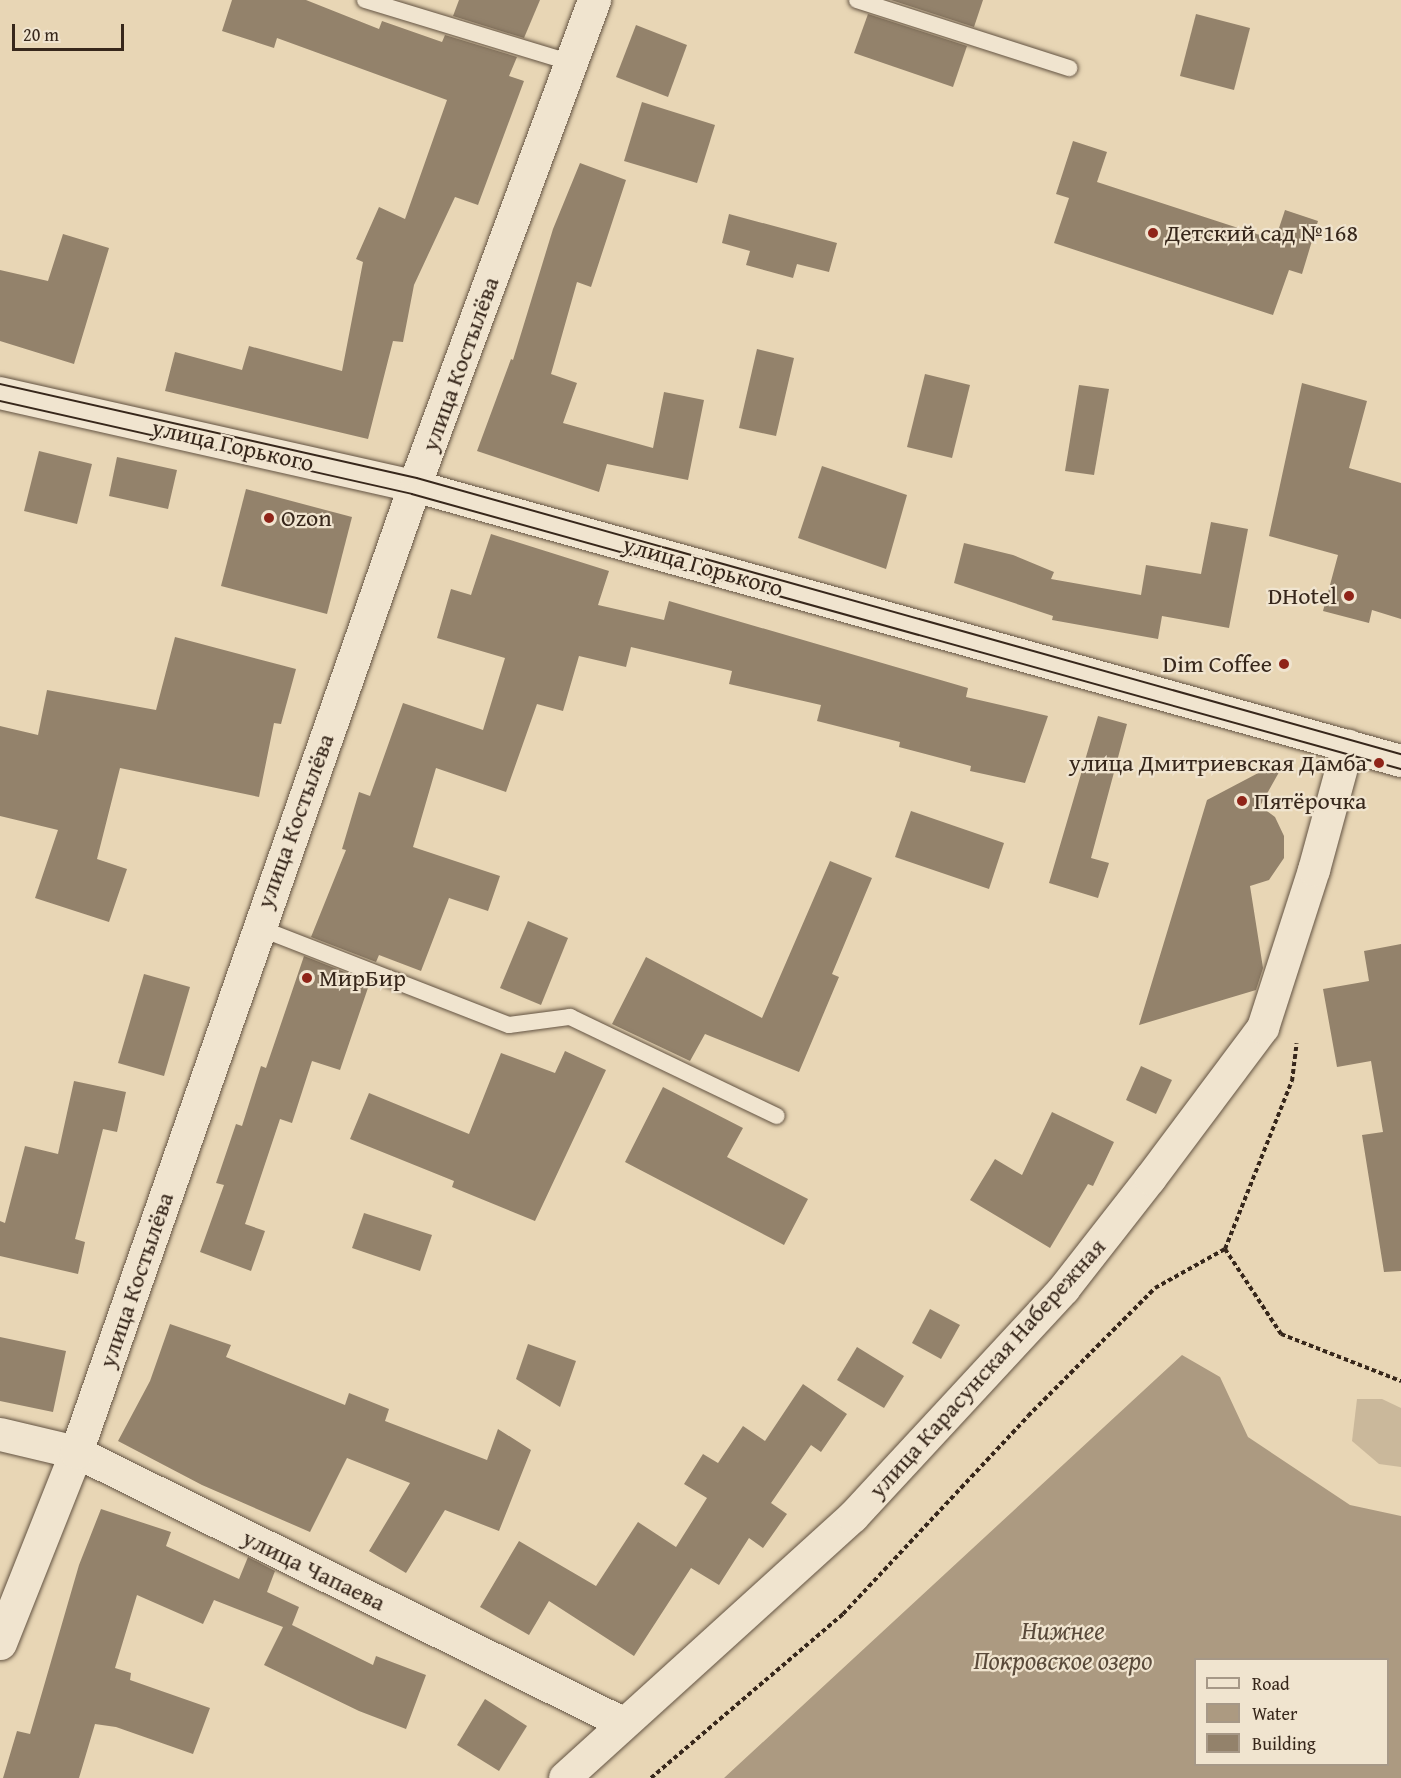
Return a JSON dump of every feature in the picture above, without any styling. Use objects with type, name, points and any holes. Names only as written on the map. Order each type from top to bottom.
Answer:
[{"type":"main road","name":"улица Костылёва","points":[[0,1643],[76,1452],[257,927],[414,486],[594,0]]},
{"type":"main road","name":"улица Чапаева","points":[[0,1434],[76,1452]]},
{"type":"street","name":"улица Горького","points":[[0,393],[414,486],[1401,761]]},
{"type":"street","name":"улица Карасунская Набережная","points":[[565,1778],[623,1723],[853,1517],[1064,1289],[1263,1028],[1314,870],[1348,747]]},
{"type":"street","name":"улица Чапаева","points":[[76,1452],[623,1723]]},
{"type":"lane","points":[[365,0],[572,63]]},
{"type":"lane","points":[[857,0],[1069,68]]},
{"type":"lane","points":[[257,927],[509,1026],[570,1017],[777,1116]]},
{"type":"path","points":[[651,1778],[843,1614],[1028,1416],[1155,1288],[1225,1249],[1281,1334],[1401,1381]]},
{"type":"shaded area","points":[[1357,1399],[1382,1399],[1401,1408],[1401,1467],[1379,1464],[1352,1441]]},
{"type":"water","name":"Нижнее Покровское озеро","points":[[1182,1355],[1220,1377],[1248,1437],[1350,1505],[1401,1516],[1401,1778],[724,1778]]},
{"type":"building","points":[[232,0],[306,0],[379,29],[382,21],[442,42],[445,35],[517,57],[509,76],[524,81],[478,205],[455,197],[414,285],[403,342],[393,341],[368,439],[165,391],[175,352],[242,370],[249,346],[342,371],[363,262],[356,259],[379,207],[405,219],[447,100],[277,38],[274,48],[222,31]]},
{"type":"building","points":[[459,0],[540,0],[524,38],[453,16]]},
{"type":"building","points":[[891,0],[983,0],[974,27]]},
{"type":"building","points":[[868,14],[967,46],[953,87],[854,53]]},
{"type":"building","points":[[1196,14],[1250,28],[1234,90],[1180,76]]},
{"type":"building","points":[[636,25],[687,45],[668,97],[616,77]]},
{"type":"building","points":[[642,102],[715,125],[697,183],[624,161]]},
{"type":"building","points":[[1073,141],[1107,152],[1097,182],[1275,240],[1285,210],[1318,221],[1302,274],[1289,270],[1273,315],[1054,243],[1069,198],[1056,194]]},
{"type":"building","points":[[580,163],[626,180],[591,287],[577,282],[551,374],[577,383],[563,423],[653,448],[664,392],[704,400],[688,480],[607,464],[599,492],[477,451],[511,359],[513,360],[553,229]]},
{"type":"building","points":[[729,214],[837,243],[829,272],[797,264],[793,278],[746,265],[750,251],[722,243]]},
{"type":"building","points":[[63,234],[109,248],[74,364],[0,341],[0,270],[48,281]]},
{"type":"building","points":[[757,349],[794,358],[776,436],[739,428]]},
{"type":"building","points":[[925,374],[970,385],[952,458],[907,447]]},
{"type":"building","points":[[1302,383],[1367,401],[1349,468],[1401,483],[1401,619],[1372,610],[1369,623],[1323,611],[1338,555],[1269,536]]},
{"type":"building","points":[[1079,385],[1109,389],[1094,475],[1065,471]]},
{"type":"building","points":[[39,451],[92,464],[77,524],[24,511]]},
{"type":"building","points":[[117,457],[177,470],[168,509],[109,496]]},
{"type":"building","points":[[822,466],[907,495],[886,569],[798,538]]},
{"type":"building","points":[[246,489],[352,517],[327,614],[221,586]]},
{"type":"building","points":[[1211,522],[1248,529],[1229,628],[1162,616],[1158,639],[1052,620],[1053,616],[954,583],[964,543],[1013,555],[1054,572],[1051,579],[1141,595],[1146,565],[1201,574]]},
{"type":"building","points":[[491,534],[609,571],[598,605],[664,620],[669,601],[968,688],[966,697],[1048,716],[1025,783],[970,771],[971,766],[899,747],[900,742],[817,721],[821,705],[729,684],[732,671],[631,647],[626,667],[579,656],[563,711],[537,704],[506,792],[436,768],[413,847],[500,876],[488,911],[449,898],[421,971],[379,955],[376,962],[311,937],[346,850],[342,849],[359,792],[370,796],[403,703],[483,730],[505,658],[437,638],[451,589],[471,595]]},
{"type":"building","points":[[175,637],[296,669],[281,724],[274,723],[259,797],[120,768],[97,859],[127,869],[109,922],[35,898],[58,830],[0,816],[0,726],[38,735],[47,690],[156,710]]},
{"type":"building","points":[[1098,716],[1127,724],[1091,858],[1109,863],[1098,898],[1049,883]]},
{"type":"building","points":[[1287,758],[1260,806],[1275,817],[1284,836],[1284,858],[1269,880],[1250,886],[1263,968],[1256,990],[1139,1025],[1207,800]]},
{"type":"building","points":[[911,811],[1004,843],[989,889],[895,857]]},
{"type":"building","points":[[830,861],[872,878],[832,974],[839,977],[799,1072],[705,1034],[690,1061],[612,1024],[646,957],[762,1018]]},
{"type":"building","points":[[528,921],[568,938],[541,1005],[500,988]]},
{"type":"building","points":[[1401,944],[1401,1271],[1384,1272],[1362,1135],[1383,1132],[1371,1061],[1337,1067],[1323,989],[1369,981],[1364,951]]},
{"type":"building","points":[[304,956],[370,982],[340,1070],[312,1061],[292,1123],[280,1119],[245,1224],[265,1231],[251,1271],[200,1252],[224,1185],[216,1183],[236,1124],[242,1126],[261,1066],[266,1068]]},
{"type":"building","points":[[144,974],[190,987],[164,1076],[118,1063]]},
{"type":"building","points":[[565,1051],[606,1070],[535,1221],[452,1187],[454,1181],[350,1139],[369,1093],[469,1134],[501,1053],[555,1073]]},
{"type":"building","points":[[1141,1066],[1172,1080],[1156,1114],[1126,1100]]},
{"type":"building","points":[[74,1081],[126,1092],[117,1132],[103,1129],[75,1239],[85,1242],[78,1274],[0,1256],[0,1221],[5,1223],[25,1146],[58,1154]]},
{"type":"building","points":[[663,1087],[743,1128],[727,1157],[808,1199],[784,1245],[625,1162]]},
{"type":"building","points":[[1052,1112],[1114,1142],[1093,1186],[1088,1184],[1050,1248],[970,1200],[995,1159],[1022,1175]]},
{"type":"building","points":[[364,1213],[432,1235],[420,1271],[352,1248]]},
{"type":"building","points":[[930,1309],[960,1325],[941,1359],[912,1343]]},
{"type":"building","points":[[170,1324],[231,1345],[226,1357],[345,1405],[349,1393],[389,1409],[385,1421],[487,1460],[498,1429],[531,1450],[499,1531],[445,1510],[406,1573],[369,1551],[410,1483],[347,1458],[310,1532],[202,1485],[118,1441],[150,1381]]},
{"type":"building","points":[[0,1337],[66,1351],[53,1412],[0,1401]]},
{"type":"building","points":[[528,1344],[576,1361],[560,1407],[516,1379]]},
{"type":"building","points":[[857,1347],[904,1376],[884,1408],[837,1380]]},
{"type":"building","points":[[803,1384],[847,1414],[821,1452],[811,1445],[771,1503],[787,1514],[763,1548],[749,1538],[719,1585],[691,1568],[634,1656],[549,1601],[529,1635],[480,1607],[519,1541],[596,1586],[638,1522],[676,1547],[707,1498],[684,1484],[703,1454],[718,1463],[743,1426],[765,1441]]},
{"type":"building","points":[[101,1509],[171,1532],[166,1546],[239,1579],[248,1557],[275,1571],[267,1592],[299,1607],[292,1625],[373,1665],[376,1656],[426,1675],[406,1729],[359,1711],[264,1665],[283,1627],[214,1600],[203,1624],[137,1595],[115,1668],[131,1673],[130,1680],[210,1708],[193,1754],[116,1727],[95,1724],[79,1778],[3,1778],[17,1731],[30,1734],[79,1565]]},
{"type":"building","points":[[485,1699],[527,1726],[499,1771],[457,1745]]},
{"type":"tram line","points":[[0,384],[417,478],[1401,754]]},
{"type":"tram line","points":[[0,401],[412,494],[1401,769]]},
{"type":"place","name":"Детский сад №168","points":[[1153,233]]},
{"type":"place","name":"Ozon","points":[[269,518]]},
{"type":"place","name":"DHotel","points":[[1349,596]]},
{"type":"place","name":"Dim Coffee","points":[[1284,664]]},
{"type":"place","name":"улица Дмитриевская Дамба","points":[[1379,763]]},
{"type":"place","name":"Пятёрочка","points":[[1242,801]]},
{"type":"place","name":"МирБир","points":[[307,978]]}]
